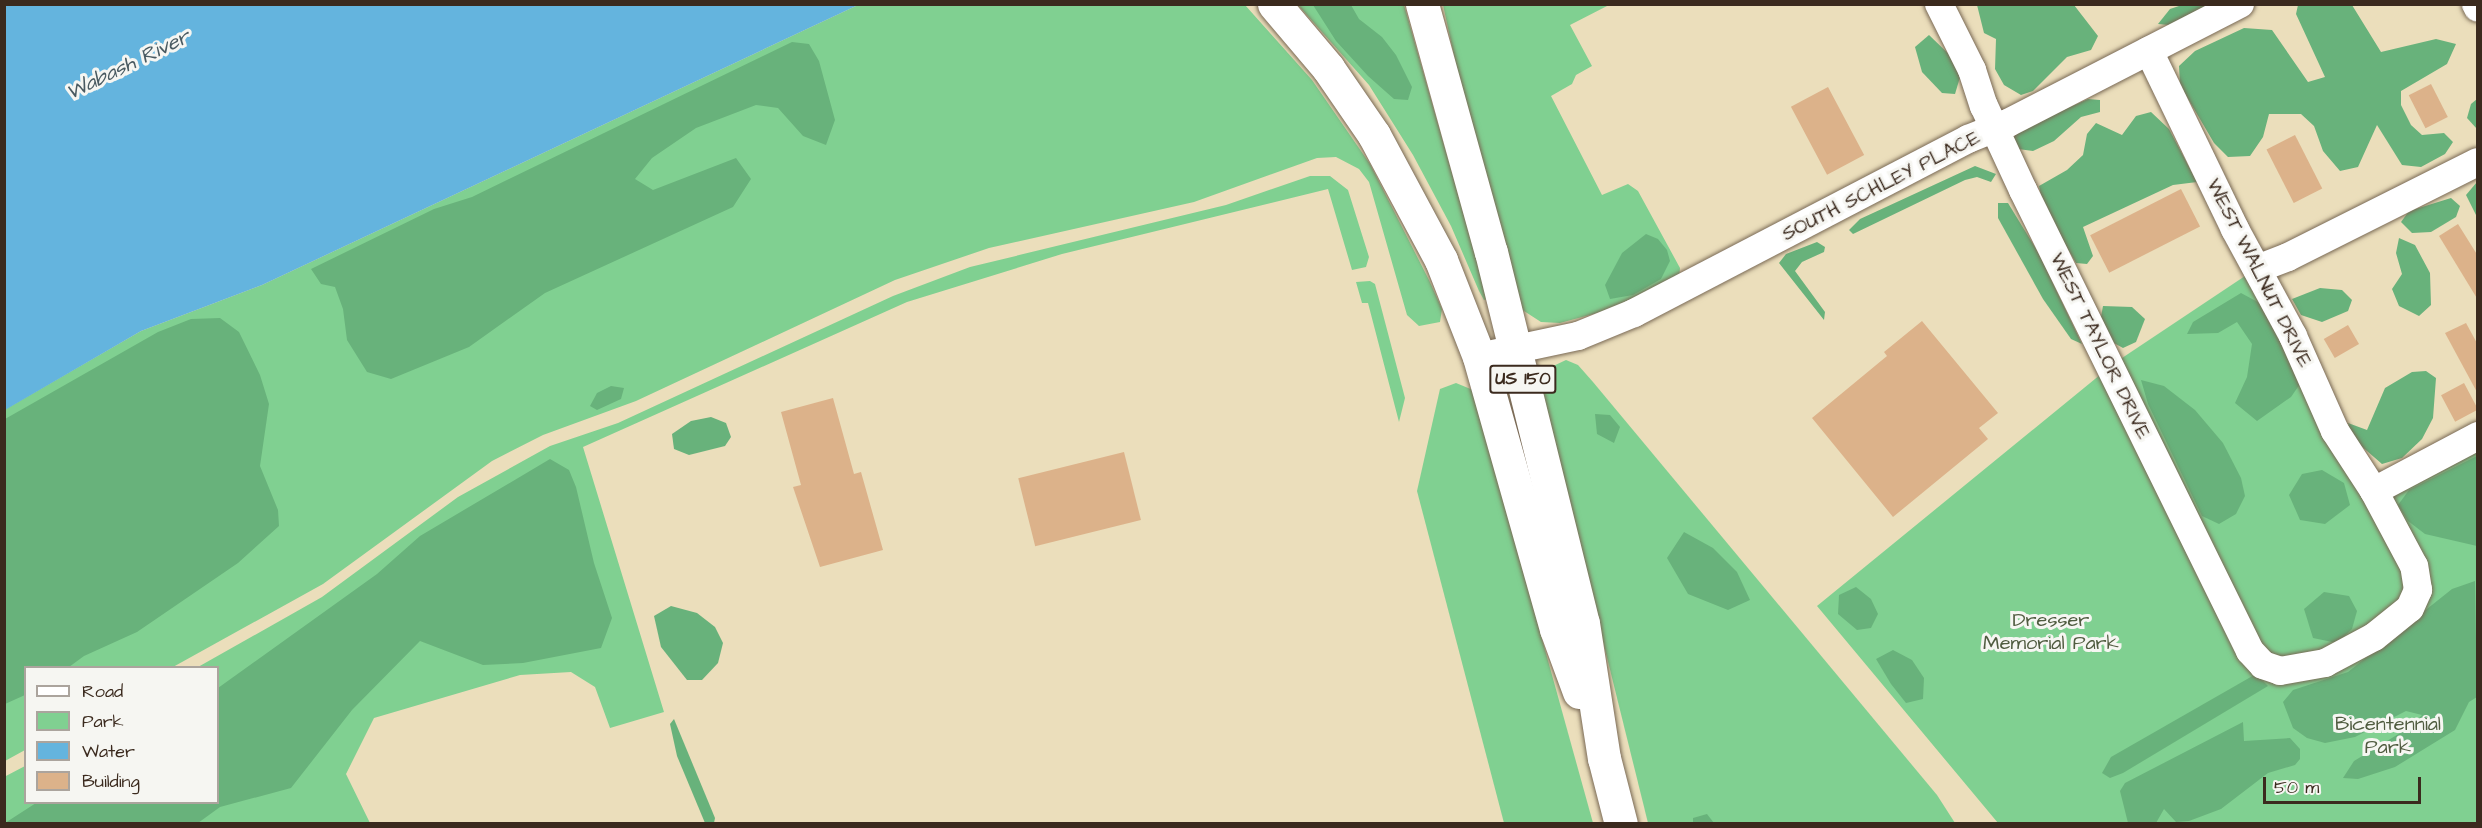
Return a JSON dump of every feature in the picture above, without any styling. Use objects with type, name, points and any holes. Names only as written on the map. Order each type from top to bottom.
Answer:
[{"type":"main road","name":"US 150","points":[[1274,4],[1334,76],[1395,170],[1441,260],[1479,357],[1556,629],[1604,758]]},
{"type":"main road","name":"US 150","points":[[1422,4],[1516,349],[1583,623],[1604,758],[1621,824]]},
{"type":"street","name":"WEST TAYLOR DRIVE","points":[[1939,4],[1972,70],[1994,128],[2250,651],[2263,665],[2280,671]]},
{"type":"street","name":"SOUTH SCHLEY PLACE","points":[[1479,357],[1596,331],[2240,4]]},
{"type":"street","name":"WEST WALNUT DRIVE","points":[[2150,51],[2257,269],[2293,336],[2335,431],[2374,491],[2414,566],[2418,590],[2410,608],[2348,652],[2325,663],[2280,671]]},
{"type":"street","points":[[2257,269],[2288,257],[2478,162]]},
{"type":"street","points":[[2374,491],[2478,436]]},
{"type":"green space","points":[[858,5],[1245,5],[1312,80],[1370,164],[1442,309],[1440,322],[1419,326],[1407,315],[1369,182],[1359,169],[1336,157],[1317,158],[1194,202],[989,248],[895,280],[636,401],[543,435],[492,461],[323,584],[175,666],[24,666],[24,751],[5,761],[4,410],[141,331],[262,285]]},
{"type":"green space","points":[[1298,5],[1404,5],[1488,299],[1484,300],[1479,291],[1451,226],[1413,155],[1369,85]]},
{"type":"green space","points":[[1313,5],[1351,5],[1359,19],[1382,37],[1396,55],[1412,87],[1408,100],[1394,99],[1368,76],[1336,41]]},
{"type":"green space","points":[[1443,5],[1609,5],[1570,25],[1592,66],[1576,75],[1572,84],[1551,96],[1602,195],[1628,184],[1638,191],[1680,268],[1679,279],[1634,303],[1560,323],[1541,322],[1521,309],[1473,143]]},
{"type":"green space","points":[[1977,5],[2074,5],[2098,36],[2091,50],[2067,57],[2033,91],[2021,95],[2004,85],[1995,69],[1996,39],[1984,33]]},
{"type":"green space","points":[[2182,5],[2214,5],[2169,25],[2158,24],[2170,9]]},
{"type":"green space","points":[[2298,5],[2352,5],[2381,52],[2436,39],[2456,44],[2447,64],[2401,91],[2401,105],[2411,125],[2422,135],[2444,133],[2453,142],[2445,154],[2421,167],[2402,165],[2377,125],[2358,167],[2340,171],[2323,151],[2314,126],[2301,114],[2269,114],[2263,137],[2250,156],[2228,157],[2214,143],[2180,85],[2179,66],[2195,51],[2244,28],[2272,30],[2308,82],[2325,77],[2296,14]]},
{"type":"green space","points":[[1929,35],[1956,61],[1961,74],[1955,94],[1942,93],[1922,72],[1915,47]]},
{"type":"green space","points":[[792,42],[809,44],[819,61],[835,120],[826,145],[803,136],[778,108],[756,105],[696,128],[652,158],[635,179],[653,190],[736,158],[751,179],[733,207],[545,293],[469,347],[391,379],[367,372],[347,340],[343,309],[335,287],[321,284],[311,269],[434,209],[472,197]]},
{"type":"green space","points":[[2088,99],[2100,100],[2100,112],[2081,117],[2054,141],[2033,151],[2018,149],[2013,138],[2023,128]]},
{"type":"green space","points":[[2477,99],[2477,129],[2467,118],[2471,104]]},
{"type":"green space","points":[[2151,112],[2169,129],[2197,182],[2173,185],[2083,227],[2093,256],[2087,264],[2076,263],[2043,206],[2039,186],[2067,170],[2083,155],[2087,134],[2096,123],[2122,135],[2136,116]]},
{"type":"green space","points":[[1975,166],[1996,174],[1991,182],[1977,177],[1965,180],[1853,234],[1849,230],[1860,219]]},
{"type":"green space","points":[[1310,176],[1330,176],[1348,190],[1369,257],[1366,267],[1352,270],[1328,189],[1062,254],[907,302],[583,447],[664,712],[610,728],[595,687],[571,672],[520,675],[374,718],[346,774],[370,823],[5,823],[4,777],[24,767],[24,804],[219,804],[219,666],[200,666],[322,597],[458,497],[550,446],[618,423],[893,296],[970,267],[1226,205]]},
{"type":"green space","points":[[2477,182],[2477,217],[2466,195]]},
{"type":"green space","points":[[2451,198],[2460,206],[2456,217],[2431,232],[2412,233],[2401,222],[2409,211]]},
{"type":"green space","points":[[1998,203],[2008,203],[2038,252],[2082,344],[2071,339],[2043,299],[1998,218]]},
{"type":"green space","points":[[1646,234],[1658,239],[1667,250],[1670,261],[1661,279],[1633,295],[1610,299],[1605,285],[1622,253]]},
{"type":"green space","points":[[2399,238],[2415,245],[2430,273],[2431,305],[2419,316],[2399,306],[2392,289],[2402,274],[2396,253]]},
{"type":"green space","points":[[1817,242],[1825,247],[1824,252],[1802,262],[1795,271],[1825,312],[1824,320],[1779,263],[1786,254]]},
{"type":"green space","points":[[2251,272],[2407,568],[2402,604],[2327,656],[2267,658],[2113,364]]},
{"type":"green space","points":[[1370,281],[1375,284],[1405,398],[1399,422],[1368,303],[1362,303],[1356,282]]},
{"type":"green space","points":[[2320,288],[2342,290],[2352,300],[2348,311],[2322,322],[2301,315],[2292,299]]},
{"type":"green space","points":[[2241,293],[2265,306],[2300,384],[2291,397],[2257,421],[2235,403],[2247,377],[2252,344],[2237,322],[2218,333],[2187,334],[2193,322]]},
{"type":"green space","points":[[2103,306],[2132,307],[2145,319],[2136,342],[2123,348],[2112,342],[2100,322]]},
{"type":"green space","points":[[220,318],[239,332],[260,375],[269,404],[260,466],[278,510],[279,526],[238,563],[137,632],[84,656],[70,666],[24,666],[24,695],[5,704],[5,419],[158,332],[191,319]]},
{"type":"green space","points":[[1566,360],[1578,365],[1593,382],[1937,795],[1955,823],[1648,823],[1542,395],[1549,368]]},
{"type":"green space","name":"Dresser Memorial Park","points":[[2106,370],[2266,672],[2416,611],[2383,493],[2477,443],[2477,823],[1998,823],[1817,606]]},
{"type":"green space","points":[[2426,371],[2436,378],[2433,418],[2422,439],[2402,458],[2382,464],[2352,438],[2348,423],[2367,430],[2385,388],[2412,372]]},
{"type":"green space","points":[[2141,380],[2164,386],[2195,410],[2223,443],[2241,478],[2245,496],[2236,514],[2219,524],[2202,516],[2148,404]]},
{"type":"green space","points":[[1456,383],[1473,390],[1593,823],[1504,823],[1417,491],[1440,389]]},
{"type":"green space","points":[[611,386],[624,388],[621,399],[597,410],[590,406],[597,393]]},
{"type":"green space","points":[[1595,414],[1610,415],[1620,427],[1614,443],[1597,434]]},
{"type":"green space","points":[[711,417],[726,423],[731,437],[725,446],[689,455],[674,449],[672,434],[691,421]]},
{"type":"green space","points":[[2477,456],[2477,546],[2425,534],[2408,521],[2398,505],[2409,490]]},
{"type":"green space","points":[[550,459],[569,470],[576,487],[594,563],[612,618],[601,648],[523,663],[483,665],[420,641],[352,710],[291,788],[220,807],[198,823],[5,823],[34,804],[219,804],[219,687],[377,574],[420,536]]},
{"type":"green space","points":[[2322,470],[2344,483],[2350,505],[2325,524],[2300,520],[2289,495],[2302,474]]},
{"type":"green space","points":[[1684,532],[1713,548],[1737,572],[1750,600],[1728,610],[1688,594],[1667,558]]},
{"type":"green space","points":[[2475,581],[2477,697],[2469,702],[2455,730],[2395,767],[2358,779],[2343,778],[2354,761],[2410,727],[2422,715],[2406,711],[2355,737],[2325,743],[2307,738],[2293,728],[2283,702],[2293,690],[2348,672],[2452,589]]},
{"type":"green space","points":[[1856,587],[1871,599],[1878,614],[1871,628],[1857,630],[1838,614],[1839,595]]},
{"type":"green space","points":[[2324,592],[2349,596],[2357,611],[2352,629],[2337,643],[2313,638],[2304,609]]},
{"type":"green space","points":[[671,606],[697,613],[715,627],[723,643],[718,663],[702,680],[687,680],[661,647],[654,616]]},
{"type":"green space","points":[[1893,650],[1912,660],[1924,678],[1923,699],[1906,703],[1891,684],[1876,659]]},
{"type":"green space","points":[[2256,674],[2268,686],[2123,773],[2110,778],[2102,773],[2111,757]]},
{"type":"green space","points":[[674,719],[715,818],[714,823],[705,823],[677,756],[670,724]]},
{"type":"green space","points":[[2243,722],[2244,741],[2290,738],[2300,749],[2300,759],[2295,765],[2268,773],[2221,809],[2189,821],[2176,822],[2164,809],[2156,823],[2128,823],[2120,791],[2125,783]]},
{"type":"green space","points":[[1707,814],[1714,823],[1693,823],[1693,818]]},
{"type":"water","name":"Wabash River","points":[[5,4],[858,5],[262,285],[141,331],[5,410]]},
{"type":"building","points":[[2431,84],[2448,117],[2426,128],[2409,95]]},
{"type":"building","points":[[1828,87],[1864,155],[1827,175],[1791,107]]},
{"type":"building","points":[[2295,135],[2322,188],[2294,203],[2266,150]]},
{"type":"building","points":[[2181,189],[2200,226],[2109,273],[2090,235]]},
{"type":"building","points":[[2458,224],[2478,256],[2478,300],[2439,236]]},
{"type":"building","points":[[1922,321],[1998,413],[1979,428],[1988,439],[1893,517],[1812,418],[1887,356],[1884,352]]},
{"type":"building","points":[[2466,323],[2478,345],[2478,394],[2445,333]]},
{"type":"building","points":[[2348,325],[2359,344],[2335,358],[2324,339]]},
{"type":"building","points":[[2464,383],[2478,410],[2455,422],[2441,395]]},
{"type":"building","points":[[833,398],[854,474],[861,472],[883,550],[820,567],[793,487],[801,485],[781,412]]},
{"type":"building","points":[[1124,452],[1141,520],[1035,546],[1018,478]]},
{"type":"park label","name":"Bicentennial Park","points":[[2388,736]]}]
